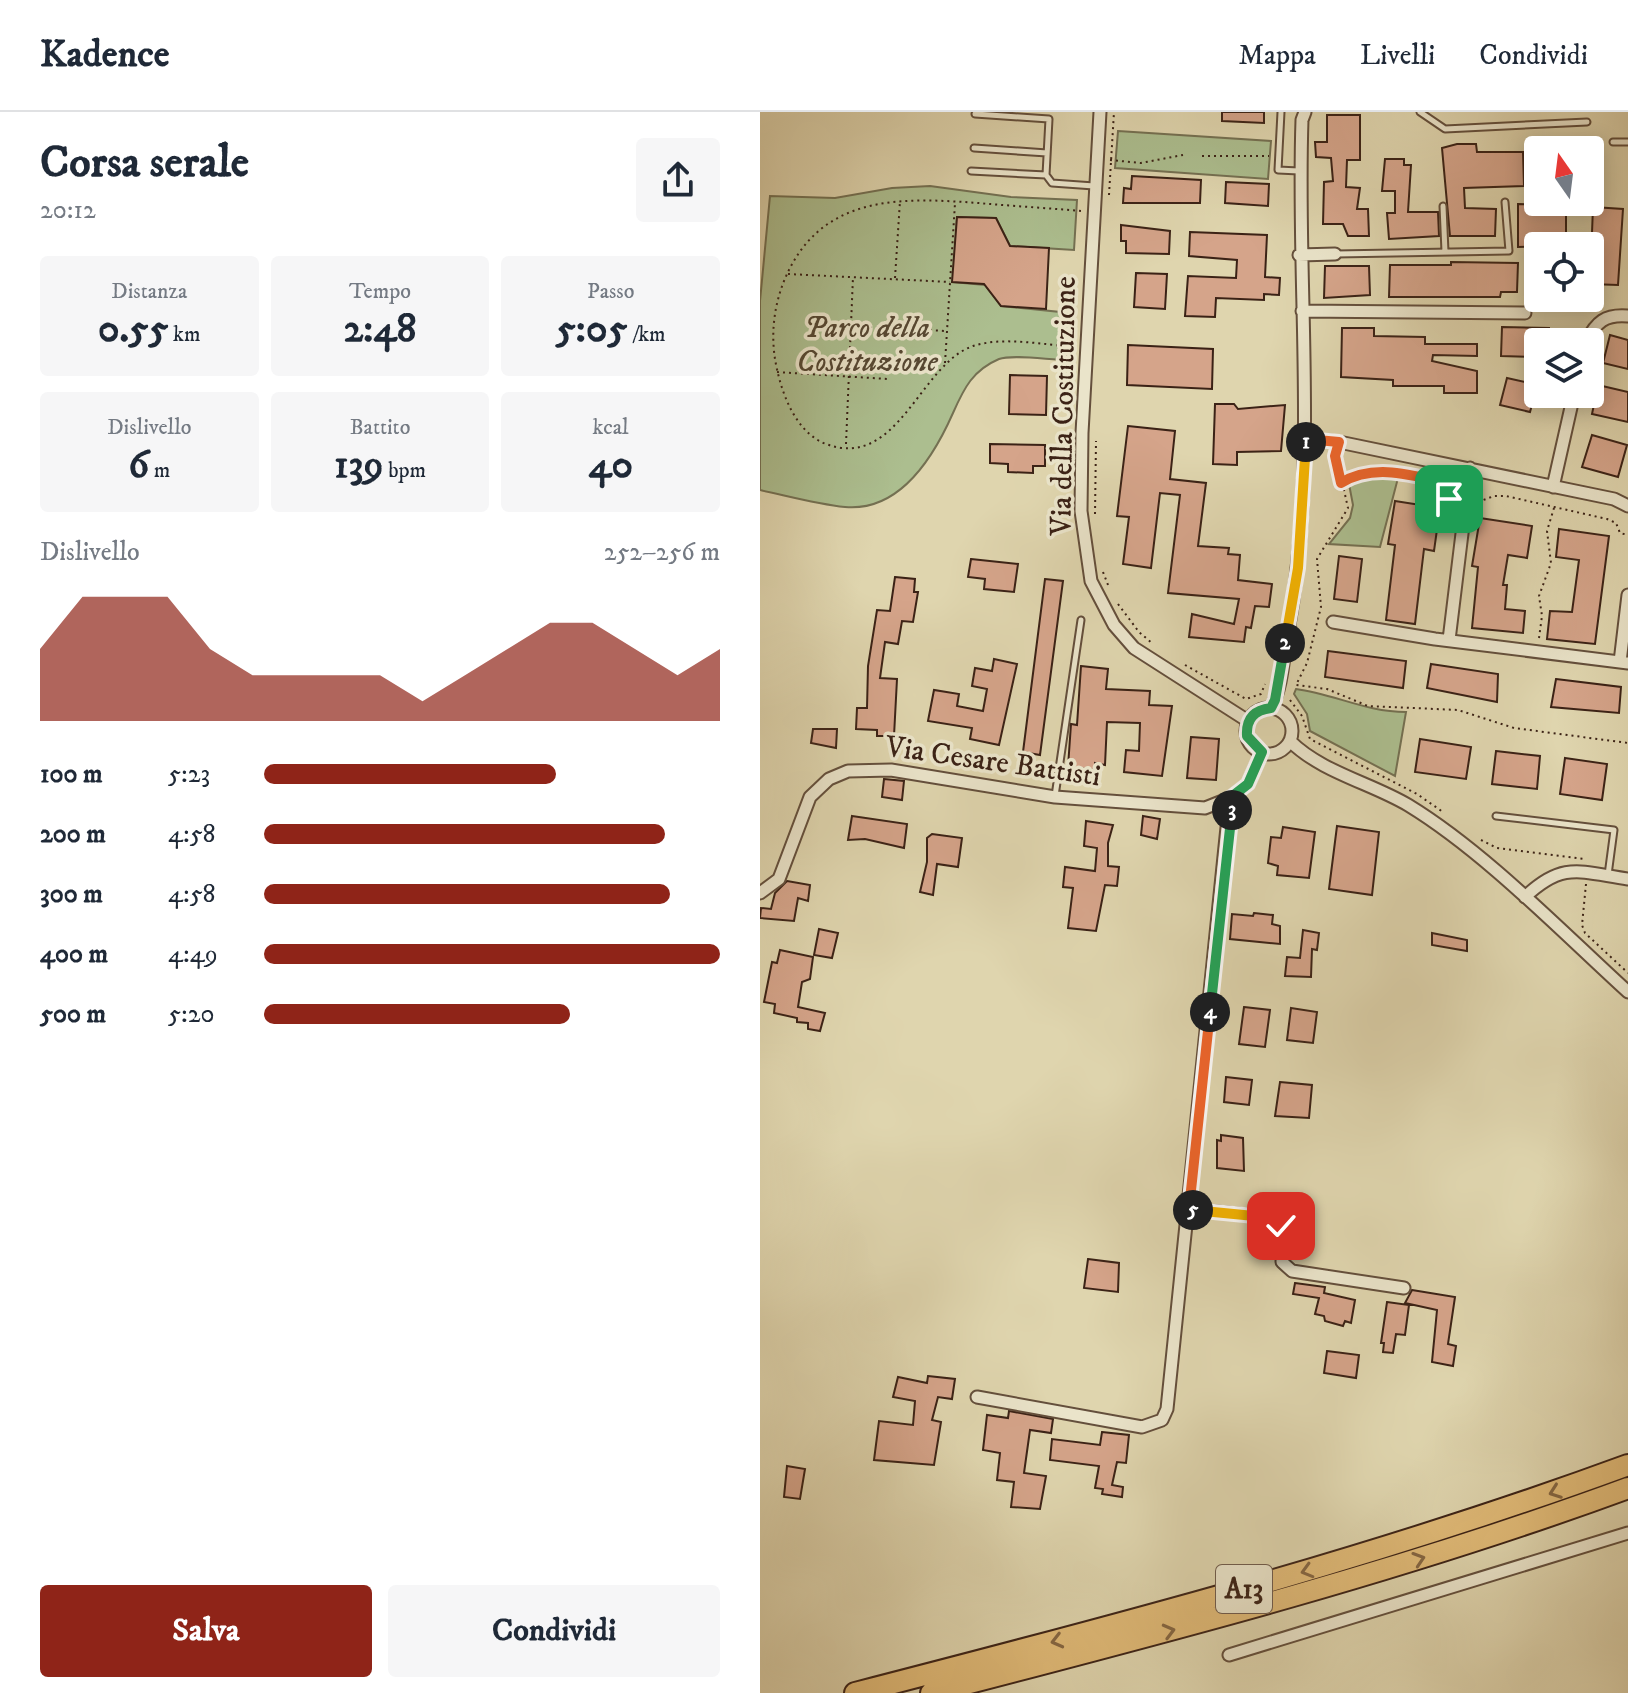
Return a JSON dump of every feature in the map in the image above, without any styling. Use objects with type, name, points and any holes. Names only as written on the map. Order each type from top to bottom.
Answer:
[{"type":"highway","name":"A13","points":[[855,1693],[1310,1570],[1536,1499],[1628,1465]]},
{"type":"highway","name":"A13","points":[[931,1693],[1325,1590],[1544,1519],[1628,1488]]},
{"type":"street","name":"Via della Costituzione","points":[[1100,112],[1086,347],[1081,511],[1084,550],[1100,603],[1134,648],[1248,721]]},
{"type":"street","points":[[1271,708],[1298,568],[1306,439],[1299,255],[1302,120],[1305,112]]},
{"type":"street","points":[[1299,255],[1335,254]]},
{"type":"street","points":[[1302,311],[1525,313]]},
{"type":"street","points":[[1593,328],[1606,317],[1628,316]]},
{"type":"street","points":[[1553,487],[1571,408]]},
{"type":"street","points":[[1306,439],[1339,442],[1470,468],[1614,499],[1628,506]]},
{"type":"street","points":[[1449,640],[1470,468]]},
{"type":"street","points":[[1333,622],[1624,662],[1628,595]]},
{"type":"street","points":[[1271,708],[1289,719],[1290,741],[1275,753],[1262,752],[1247,736],[1248,721],[1257,711],[1271,708]]},
{"type":"street","points":[[1290,741],[1315,759],[1408,805],[1525,897],[1628,992]]},
{"type":"street","points":[[977,1397],[1142,1427],[1162,1420],[1167,1409],[1232,810],[1230,798],[1248,784],[1262,752]]},
{"type":"street","name":"Via Cesare Battisti","points":[[760,893],[779,879],[810,797],[829,779],[848,771],[869,768],[904,771],[1055,797],[1205,808],[1230,798]]},
{"type":"street","points":[[1525,897],[1555,873],[1628,879]]},
{"type":"street","points":[[1189,1209],[1274,1218],[1283,1234],[1282,1262],[1292,1271],[1404,1288]]},
{"type":"street","points":[[1229,1655],[1628,1533]]},
{"type":"lane","points":[[1281,112],[1278,170],[1300,171]]},
{"type":"lane","points":[[1420,112],[1445,129],[1587,122]]},
{"type":"lane","points":[[975,114],[1049,119],[1046,175],[1052,183],[1096,186]]},
{"type":"lane","points":[[1613,142],[1628,142]]},
{"type":"lane","points":[[974,148],[1047,153]]},
{"type":"lane","points":[[971,171],[1046,175]]},
{"type":"lane","points":[[1335,254],[1509,251],[1505,202]]},
{"type":"lane","points":[[1443,206],[1445,252]]},
{"type":"lane","points":[[1055,797],[1081,620]]},
{"type":"lane","points":[[1496,816],[1614,830],[1608,876]]},
{"type":"path","points":[[1108,207],[1114,112]]},
{"type":"path","points":[[1111,160],[1141,163],[1183,155]]},
{"type":"path","points":[[1202,156],[1279,157]]},
{"type":"path","points":[[1086,347],[994,342],[971,347],[945,363],[889,432],[868,444],[846,446],[826,444],[808,430],[788,407],[773,346],[778,294],[787,274],[799,251],[834,218],[871,204],[900,200],[1094,212]]},
{"type":"path","points":[[895,279],[900,200]]},
{"type":"path","points":[[945,363],[955,201]]},
{"type":"path","points":[[787,274],[950,282]]},
{"type":"path","points":[[846,446],[853,277]]},
{"type":"path","points":[[851,326],[947,331]]},
{"type":"path","points":[[777,372],[888,379]]},
{"type":"path","points":[[1095,518],[1096,434]]},
{"type":"path","points":[[1339,442],[1335,456],[1348,508],[1317,559],[1316,577],[1321,607],[1307,663],[1296,685],[1327,689],[1368,706],[1458,710],[1514,728],[1628,743]]},
{"type":"path","points":[[1341,483],[1356,473],[1410,475],[1443,482],[1449,499],[1481,503],[1494,496],[1506,496],[1607,519],[1616,523],[1620,533],[1628,535]]},
{"type":"path","points":[[1538,643],[1542,616],[1539,596],[1551,563],[1547,531],[1554,507]]},
{"type":"path","points":[[1099,561],[1112,596],[1139,632],[1163,652]]},
{"type":"path","points":[[1175,659],[1246,699],[1261,694],[1267,680],[1278,682]]},
{"type":"path","points":[[1288,695],[1302,716],[1310,739],[1394,781],[1446,814]]},
{"type":"path","points":[[1478,838],[1497,848],[1589,859],[1582,925],[1585,933],[1628,973]]},
{"type":"green space","points":[[1118,131],[1271,141],[1268,179],[1115,168]]},
{"type":"green space","name":"Parco della Costituzione","points":[[930,186],[1011,197],[1077,200],[1074,250],[1010,246],[996,218],[957,217],[953,282],[985,285],[1001,306],[1070,313],[1067,360],[1005,358],[982,369],[966,388],[925,463],[898,491],[882,500],[865,506],[845,507],[760,490],[760,301],[770,196],[835,198],[892,188]]},
{"type":"green space","points":[[1368,475],[1398,478],[1380,547],[1329,544],[1350,518],[1353,505],[1349,484]]},
{"type":"green space","points":[[1296,689],[1377,709],[1406,712],[1395,776],[1310,731],[1307,714],[1294,694]]},
{"type":"building","points":[[1222,112],[1264,112],[1264,123],[1222,121]]},
{"type":"building","points":[[1327,115],[1360,115],[1360,160],[1347,160],[1346,187],[1360,188],[1357,209],[1368,209],[1369,236],[1348,236],[1343,224],[1323,224],[1324,182],[1333,181],[1331,158],[1316,157],[1315,142],[1327,142]]},
{"type":"building","points":[[1476,144],[1477,152],[1523,152],[1524,186],[1464,188],[1465,208],[1496,209],[1495,236],[1450,236],[1442,148]]},
{"type":"building","points":[[1385,159],[1404,159],[1404,165],[1411,165],[1408,212],[1438,212],[1439,236],[1389,239],[1387,213],[1395,213],[1395,191],[1382,191]]},
{"type":"building","points":[[1132,176],[1201,180],[1200,203],[1123,203],[1124,188],[1131,189]]},
{"type":"building","points":[[1226,182],[1269,184],[1268,206],[1225,203]]},
{"type":"building","points":[[1518,204],[1524,204],[1524,216],[1566,216],[1566,232],[1524,232],[1524,247],[1518,247]]},
{"type":"building","points":[[1604,208],[1623,209],[1618,285],[1604,284],[1604,232],[1592,232],[1593,216],[1604,216]]},
{"type":"building","points":[[957,217],[996,218],[1010,246],[1049,248],[1046,309],[1001,306],[984,284],[952,282]]},
{"type":"building","points":[[1121,225],[1170,231],[1169,254],[1126,253],[1126,241],[1121,241]]},
{"type":"building","points":[[1190,232],[1267,235],[1265,277],[1280,278],[1279,295],[1264,294],[1264,300],[1216,298],[1215,317],[1185,316],[1188,276],[1236,278],[1237,260],[1189,256]]},
{"type":"building","points":[[1451,262],[1518,263],[1517,292],[1501,292],[1500,297],[1389,297],[1390,265],[1451,265]]},
{"type":"building","points":[[1325,266],[1369,266],[1370,295],[1324,298]]},
{"type":"building","points":[[1136,273],[1167,274],[1165,309],[1134,307]]},
{"type":"building","points":[[1502,327],[1549,328],[1524,328],[1524,357],[1501,356]]},
{"type":"building","points":[[1342,328],[1374,328],[1374,336],[1425,337],[1425,344],[1477,344],[1477,356],[1433,355],[1432,361],[1477,371],[1477,393],[1444,393],[1444,386],[1393,386],[1393,380],[1341,377]]},
{"type":"building","points":[[1610,335],[1628,340],[1628,369],[1604,363]]},
{"type":"building","points":[[1128,345],[1213,349],[1212,389],[1127,385]]},
{"type":"building","points":[[1010,375],[1047,376],[1046,415],[1009,414]]},
{"type":"building","points":[[1507,378],[1524,382],[1524,408],[1531,408],[1530,412],[1500,405]]},
{"type":"building","points":[[1604,386],[1628,392],[1628,422],[1592,414],[1593,408],[1604,408]]},
{"type":"building","points":[[1215,404],[1234,404],[1238,409],[1285,405],[1281,451],[1237,452],[1237,465],[1213,464]]},
{"type":"building","points":[[1128,426],[1175,431],[1170,479],[1206,483],[1198,546],[1229,548],[1228,554],[1240,555],[1238,580],[1272,584],[1269,607],[1255,606],[1251,628],[1246,627],[1244,642],[1189,637],[1192,614],[1234,624],[1239,599],[1168,593],[1180,495],[1160,493],[1151,568],[1123,564],[1129,517],[1117,516]]},
{"type":"building","points":[[1592,435],[1627,445],[1618,477],[1582,467]]},
{"type":"building","points":[[990,444],[1045,445],[1045,466],[1033,466],[1033,473],[1008,472],[1008,464],[990,463]]},
{"type":"building","points":[[1395,501],[1440,508],[1434,551],[1424,549],[1415,624],[1386,620],[1395,545],[1388,544]]},
{"type":"building","points":[[1480,518],[1532,526],[1527,558],[1508,555],[1503,585],[1507,585],[1505,609],[1525,611],[1523,633],[1472,628],[1478,567],[1472,566]]},
{"type":"building","points":[[1559,529],[1609,536],[1595,644],[1547,639],[1550,611],[1572,612],[1579,560],[1556,557]]},
{"type":"building","points":[[1339,556],[1362,559],[1357,602],[1334,599]]},
{"type":"building","points":[[971,559],[1018,564],[1014,592],[984,589],[985,579],[968,577]]},
{"type":"building","points":[[895,577],[915,579],[914,592],[918,592],[913,622],[902,621],[898,644],[885,642],[880,678],[897,679],[894,736],[877,736],[877,730],[856,729],[857,708],[867,708],[868,666],[877,610],[890,611]]},
{"type":"building","points":[[1045,579],[1063,581],[1040,755],[1023,752]]},
{"type":"building","points":[[1328,651],[1406,661],[1403,688],[1325,677]]},
{"type":"building","points":[[994,659],[1017,664],[999,745],[970,739],[972,728],[928,721],[934,690],[959,694],[957,706],[983,711],[987,689],[972,686],[975,668],[992,671]]},
{"type":"building","points":[[1431,664],[1498,674],[1497,702],[1427,688]]},
{"type":"building","points":[[1081,666],[1108,669],[1106,689],[1150,691],[1149,705],[1172,706],[1162,776],[1124,772],[1126,750],[1139,751],[1140,723],[1107,722],[1105,765],[1095,763],[1095,770],[1068,767],[1071,724],[1077,725]]},
{"type":"building","points":[[1556,679],[1621,687],[1619,713],[1551,707]]},
{"type":"building","points":[[813,729],[837,729],[836,748],[811,743]]},
{"type":"building","points":[[1191,737],[1219,739],[1216,780],[1187,778]]},
{"type":"building","points":[[1420,739],[1471,747],[1466,779],[1415,772]]},
{"type":"building","points":[[1496,751],[1540,756],[1537,789],[1492,784]]},
{"type":"building","points":[[1565,758],[1607,764],[1602,800],[1560,794]]},
{"type":"building","points":[[884,779],[904,781],[902,800],[882,797]]},
{"type":"building","points":[[852,816],[907,824],[904,848],[865,839],[848,840]]},
{"type":"building","points":[[1143,816],[1160,819],[1157,839],[1141,835]]},
{"type":"building","points":[[1086,821],[1113,825],[1108,843],[1108,866],[1119,867],[1117,886],[1105,885],[1096,931],[1068,928],[1073,888],[1063,887],[1065,867],[1095,871],[1097,848],[1084,846]]},
{"type":"building","points":[[1337,826],[1379,832],[1372,895],[1329,889]]},
{"type":"building","points":[[1283,827],[1315,832],[1309,878],[1277,875],[1278,866],[1268,863],[1271,837],[1281,838]]},
{"type":"building","points":[[932,834],[962,838],[958,867],[937,864],[933,895],[920,892],[927,862],[927,838]]},
{"type":"building","points":[[787,881],[810,885],[808,901],[798,898],[794,921],[760,918],[761,908],[771,909],[775,893]]},
{"type":"building","points":[[1254,913],[1273,915],[1272,924],[1280,926],[1280,944],[1230,939],[1232,914],[1253,916]]},
{"type":"building","points":[[819,929],[838,933],[832,958],[814,955]]},
{"type":"building","points":[[1303,930],[1319,933],[1317,950],[1312,949],[1311,977],[1285,976],[1287,957],[1300,958]]},
{"type":"building","points":[[1432,933],[1467,940],[1467,951],[1432,945]]},
{"type":"building","points":[[780,950],[813,957],[810,979],[802,982],[798,1007],[825,1013],[820,1031],[808,1029],[808,1023],[797,1022],[797,1018],[774,1013],[775,1004],[764,1002],[772,962],[777,963]]},
{"type":"building","points":[[1244,1007],[1270,1010],[1265,1047],[1239,1044]]},
{"type":"building","points":[[1291,1008],[1317,1012],[1313,1043],[1287,1040]]},
{"type":"building","points":[[1226,1077],[1252,1080],[1249,1105],[1224,1102]]},
{"type":"building","points":[[1280,1082],[1312,1085],[1309,1118],[1275,1116]]},
{"type":"building","points":[[1221,1135],[1243,1138],[1244,1171],[1217,1168],[1217,1140],[1221,1141]]},
{"type":"building","points":[[1088,1259],[1119,1263],[1118,1292],[1084,1288]]},
{"type":"building","points":[[1295,1283],[1325,1287],[1324,1293],[1355,1300],[1351,1323],[1345,1321],[1343,1326],[1325,1321],[1324,1316],[1315,1314],[1319,1298],[1293,1294]]},
{"type":"building","points":[[1412,1290],[1455,1297],[1448,1344],[1456,1346],[1453,1366],[1432,1362],[1437,1310],[1405,1303]]},
{"type":"building","points":[[1387,1302],[1409,1305],[1405,1335],[1396,1334],[1393,1353],[1383,1352],[1384,1343],[1381,1343]]},
{"type":"building","points":[[1327,1351],[1359,1355],[1356,1378],[1324,1373]]},
{"type":"building","points":[[928,1376],[955,1379],[952,1399],[938,1397],[932,1420],[941,1422],[934,1465],[874,1460],[879,1421],[913,1425],[915,1401],[893,1397],[898,1377],[927,1383]]},
{"type":"building","points":[[1009,1411],[1053,1419],[1051,1433],[1030,1430],[1024,1473],[1046,1476],[1040,1509],[1011,1507],[1014,1482],[997,1480],[1000,1453],[983,1450],[987,1415],[1008,1418]]},
{"type":"building","points":[[1102,1432],[1129,1435],[1126,1463],[1117,1462],[1112,1485],[1123,1487],[1122,1497],[1102,1494],[1103,1489],[1095,1488],[1099,1466],[1050,1460],[1052,1439],[1100,1445]]},
{"type":"building","points":[[787,1466],[805,1469],[800,1499],[784,1497]]},
{"type":"route","points":[[1281,1226],[1274,1218],[1189,1209],[1232,810],[1230,798],[1248,784],[1262,752],[1250,743],[1246,728],[1248,721],[1257,711],[1271,708],[1275,700],[1298,568],[1306,439],[1339,442],[1335,456],[1341,483],[1356,473],[1375,471],[1410,475],[1443,482],[1449,499]]}]
